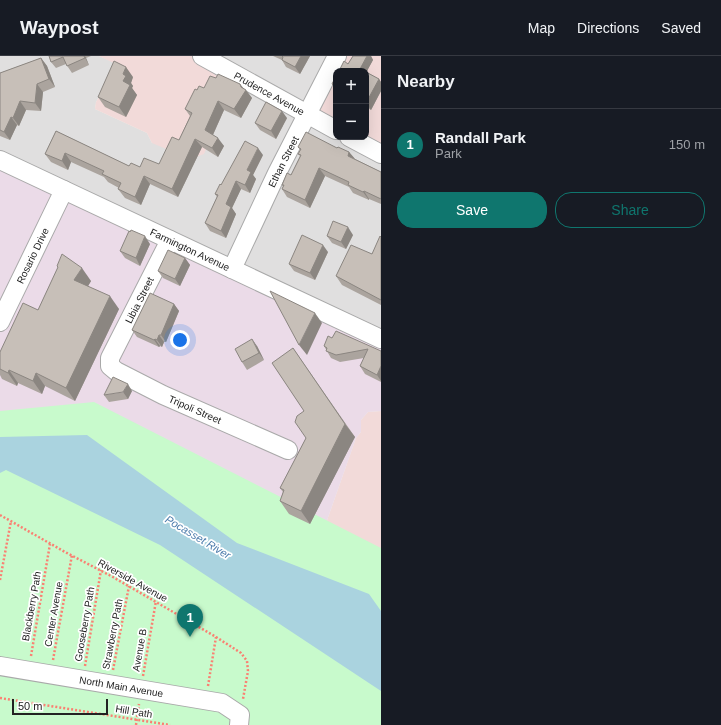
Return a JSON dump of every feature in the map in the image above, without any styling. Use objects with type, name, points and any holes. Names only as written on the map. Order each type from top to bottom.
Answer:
[{"type":"street","name":"Prudence Avenue","points":[[202,56],[333,128]]},
{"type":"street","name":"Ethan Street","points":[[232,269],[277,173],[337,56]]},
{"type":"street","points":[[355,140],[381,154]]},
{"type":"street","name":"Farmington Avenue","points":[[0,160],[381,339]]},
{"type":"street","name":"Rosario Drive","points":[[0,322],[64,190]]},
{"type":"street","name":"Libia Street","points":[[110,362],[110,358],[170,240]]},
{"type":"street","name":"Tripoli Street","points":[[110,362],[110,366],[128,378],[288,450]]},
{"type":"street","name":"North Main Avenue","points":[[0,666],[222,703],[239,720]]},
{"type":"path","name":"Riverside Avenue","points":[[0,515],[50,544],[101,570],[156,601],[241,653],[247,661],[248,671],[239,720]]},
{"type":"path","points":[[0,580],[11,521]]},
{"type":"path","name":"Blackberry Path","points":[[28,671],[50,544]]},
{"type":"path","name":"Center Avenue","points":[[50,674],[72,556]]},
{"type":"path","name":"Gooseberry Path","points":[[82,680],[101,570]]},
{"type":"path","name":"Strawberry Path","points":[[111,684],[129,586]]},
{"type":"path","name":"Avenue B","points":[[136,725],[156,601]]},
{"type":"path","points":[[205,700],[216,637]]},
{"type":"path","name":"Hill Path","points":[[0,698],[170,725]]},
{"type":"shaded area","points":[[0,56],[99,56],[118,64],[96,102],[95,109],[147,133],[152,143],[205,56],[337,56],[308,112],[333,126],[333,140],[358,140],[381,153],[381,338],[0,159]]},
{"type":"shaded area","points":[[99,56],[205,56],[244,78],[224,107],[204,154],[190,159],[152,143],[147,133],[95,109],[96,102],[118,65]]},
{"type":"shaded area","points":[[337,56],[381,56],[381,153],[369,140],[369,68],[333,68],[333,127],[313,116]]},
{"type":"shaded area","points":[[0,159],[381,338],[381,411],[368,412],[361,420],[361,432],[356,438],[324,529],[0,428]]},
{"type":"shaded area","points":[[381,411],[381,609],[324,529],[356,438],[361,432],[361,420],[368,412]]},
{"type":"green space","points":[[94,402],[381,548],[381,725],[0,725],[0,411]]},
{"type":"water","name":"Pocasset River","points":[[87,435],[237,543],[369,594],[381,611],[381,691],[160,545],[6,470],[0,473],[0,437]]},
{"type":"building","points":[[49,56],[84,56],[85,58],[67,66],[63,57],[51,62]]},
{"type":"building","points":[[282,56],[301,56],[295,67],[282,60]]},
{"type":"building","points":[[353,56],[367,56],[361,68],[340,68],[344,61],[348,64]]},
{"type":"building","points":[[41,58],[49,79],[37,84],[35,103],[20,101],[13,118],[11,117],[4,132],[0,130],[0,73]]},
{"type":"building","points":[[114,61],[126,67],[123,74],[126,76],[123,81],[130,85],[119,107],[98,97]]},
{"type":"building","points":[[218,74],[240,84],[241,87],[246,90],[234,109],[218,101],[205,130],[218,138],[212,148],[195,139],[172,189],[144,176],[135,197],[118,189],[121,183],[102,174],[104,171],[65,153],[62,161],[45,154],[56,131],[129,166],[131,163],[140,167],[144,158],[159,164],[172,137],[179,140],[192,113],[185,109],[195,89],[197,90],[199,86],[204,88],[210,76],[216,78]]},
{"type":"building","points":[[369,74],[379,79],[369,97]]},
{"type":"building","points":[[266,102],[282,111],[271,131],[255,123]]},
{"type":"building","points":[[306,132],[337,148],[338,147],[349,152],[348,156],[381,172],[381,199],[348,185],[349,182],[319,168],[305,200],[282,189],[287,173],[291,175],[301,155],[298,154],[301,149],[298,147]]},
{"type":"building","points":[[245,141],[258,148],[247,170],[251,172],[245,185],[236,181],[226,204],[231,207],[221,231],[205,223],[218,195],[215,194]]},
{"type":"building","points":[[333,221],[348,227],[341,242],[327,236]]},
{"type":"building","points":[[131,230],[145,236],[136,258],[120,251],[129,231],[130,232]]},
{"type":"building","points":[[302,235],[323,245],[310,273],[289,264]]},
{"type":"building","points":[[380,236],[381,300],[336,276],[351,245],[372,254]]},
{"type":"building","points":[[168,250],[185,258],[175,279],[158,271]]},
{"type":"building","points":[[62,254],[82,268],[74,280],[110,296],[66,388],[36,373],[33,381],[9,370],[8,373],[0,369],[0,352],[23,303],[38,310],[58,267],[57,266]]},
{"type":"building","points":[[270,291],[315,313],[299,345]]},
{"type":"building","points":[[150,293],[174,304],[161,335],[159,335],[157,340],[132,330]]},
{"type":"building","points":[[336,331],[381,351],[381,366],[377,375],[360,366],[368,349],[336,355],[326,351],[327,348],[324,346],[328,336],[332,338]]},
{"type":"building","points":[[252,339],[259,353],[242,362],[235,349]]},
{"type":"building","points":[[293,348],[345,424],[301,511],[280,501],[284,490],[280,488],[306,438],[295,422],[297,416],[304,411],[272,363]]},
{"type":"building","points":[[113,377],[128,384],[123,392],[104,395]]},
{"type":"place","name":"Randall Park","points":[[190,637]]}]
